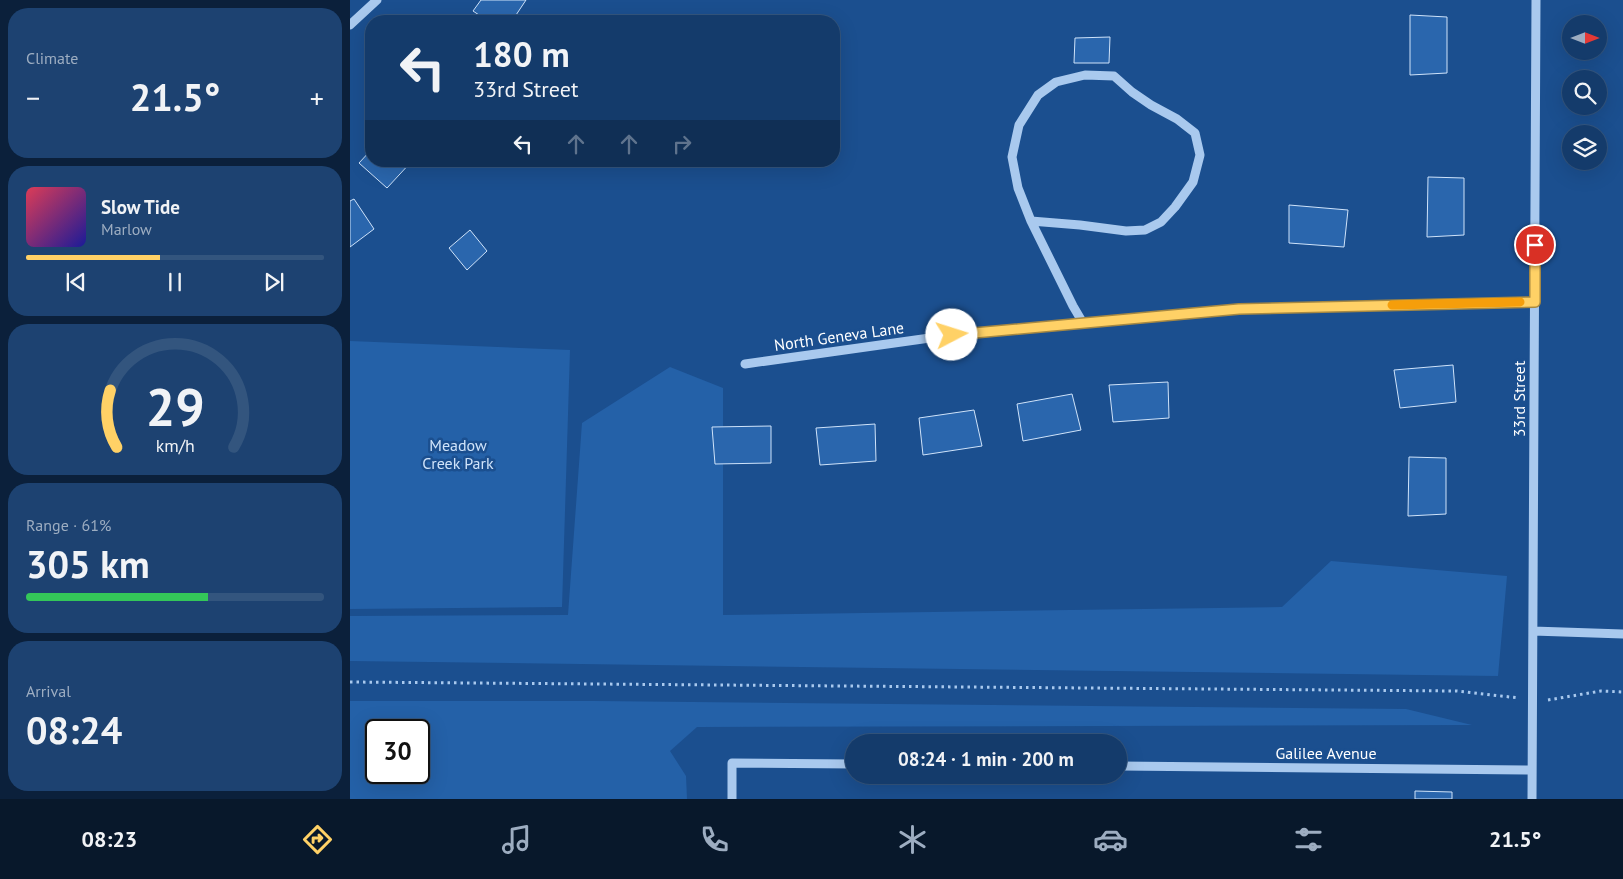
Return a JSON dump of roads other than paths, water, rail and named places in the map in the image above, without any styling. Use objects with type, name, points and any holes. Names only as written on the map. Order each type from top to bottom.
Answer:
[{"type":"street","points":[[350,25],[377,0]]},
{"type":"street","name":"33rd Street","points":[[1532,799],[1536,0]]},
{"type":"street","points":[[1031,221],[1126,231],[1145,230],[1161,222],[1175,207],[1193,182],[1200,154],[1195,133],[1177,119],[1132,92],[1114,76],[1085,75],[1056,82],[1038,95],[1019,125],[1012,157],[1018,188],[1031,221],[1083,323]]},
{"type":"street","name":"North Geneva Lane","points":[[746,364],[952,335],[1239,309],[1535,302]]},
{"type":"street","points":[[1533,630],[1623,634]]},
{"type":"street","points":[[732,799],[732,763],[845,764]]},
{"type":"street","name":"Galilee Avenue","points":[[1127,766],[1532,770]]},
{"type":"park label","name":"Meadow Creek Park","points":[[458,454]]}]
